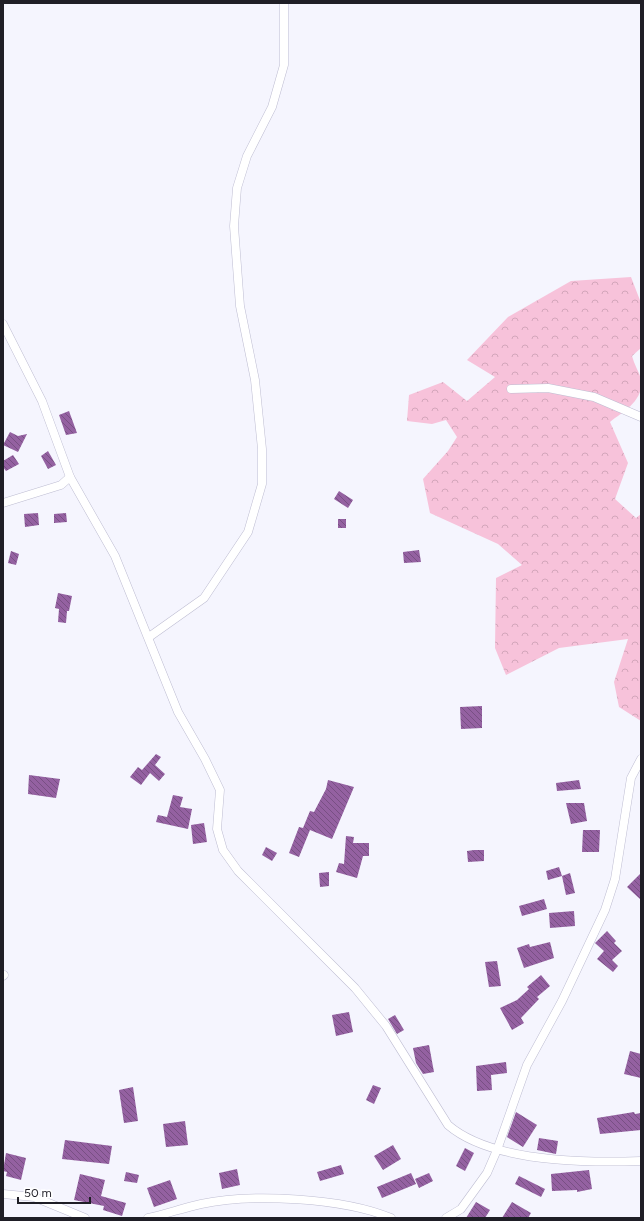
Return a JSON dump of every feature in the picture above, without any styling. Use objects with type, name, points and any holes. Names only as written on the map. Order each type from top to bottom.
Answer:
[{"type":"street","points":[[149,636],[204,598],[248,532],[262,484],[262,449],[255,380],[240,306],[234,226],[237,188],[245,162],[272,107],[284,65],[284,3]]},
{"type":"street","points":[[3,324],[42,401],[70,477],[115,556],[149,636],[178,712],[205,759],[220,790],[217,829],[223,850],[238,872],[355,988],[386,1026],[448,1125],[457,1133],[497,1150],[520,1155],[621,1162],[641,1161]]},
{"type":"street","points":[[511,389],[548,388],[594,397],[641,417]]},
{"type":"street","points":[[3,503],[61,485],[70,477]]},
{"type":"street","points":[[446,1218],[461,1209],[487,1173],[497,1150],[527,1065],[562,1001],[605,910],[615,879],[631,778],[641,759]]},
{"type":"street","points":[[3,1194],[34,1197],[85,1218]]},
{"type":"street","points":[[148,1218],[201,1204],[261,1197],[339,1204],[379,1213],[390,1218]]},
{"type":"green space","points":[[631,277],[641,303],[641,348],[632,356],[641,379],[641,387],[632,405],[610,422],[628,463],[615,499],[636,518],[641,514],[641,721],[619,707],[614,682],[628,639],[559,648],[506,675],[495,648],[496,578],[522,565],[498,544],[430,513],[423,479],[448,451],[457,437],[446,420],[432,424],[407,421],[409,395],[443,382],[467,401],[495,377],[467,360],[508,317],[571,281]]},
{"type":"building","points":[[69,411],[77,433],[66,435],[59,415]]},
{"type":"building","points":[[10,432],[18,436],[27,434],[18,452],[3,445]]},
{"type":"building","points":[[48,451],[56,465],[48,469],[41,456]]},
{"type":"building","points":[[13,455],[19,464],[6,471],[3,467],[3,461]]},
{"type":"building","points":[[339,491],[353,500],[348,508],[334,499]]},
{"type":"building","points":[[38,513],[39,525],[25,527],[24,514]]},
{"type":"building","points":[[66,513],[67,522],[54,523],[54,514]]},
{"type":"building","points":[[338,519],[346,519],[346,528],[338,528]]},
{"type":"building","points":[[419,550],[421,562],[404,563],[403,552]]},
{"type":"building","points":[[11,551],[19,554],[16,565],[8,563]]},
{"type":"building","points":[[58,593],[72,596],[69,611],[67,611],[66,623],[58,622],[59,609],[55,608]]},
{"type":"building","points":[[482,706],[482,728],[461,729],[460,707]]},
{"type":"building","points":[[156,754],[161,757],[155,765],[165,774],[159,781],[150,773],[141,785],[130,777],[138,767],[142,770]]},
{"type":"building","points":[[29,775],[60,779],[56,798],[28,794]]},
{"type":"building","points":[[328,780],[354,787],[332,839],[310,830],[299,857],[289,853],[299,827],[303,828],[310,811],[314,812],[326,789]]},
{"type":"building","points":[[579,780],[581,789],[557,791],[556,783]]},
{"type":"building","points":[[173,795],[183,797],[180,807],[192,809],[188,829],[156,822],[158,815],[167,817]]},
{"type":"building","points":[[566,803],[584,803],[587,821],[571,824]]},
{"type":"building","points":[[204,823],[207,842],[193,844],[191,825]]},
{"type":"building","points":[[583,830],[600,830],[599,852],[582,852]]},
{"type":"building","points":[[346,836],[354,837],[353,843],[369,843],[369,856],[363,856],[357,878],[336,872],[339,863],[344,864]]},
{"type":"building","points":[[266,847],[277,853],[272,861],[262,855]]},
{"type":"building","points":[[484,850],[484,861],[468,862],[467,851]]},
{"type":"building","points":[[559,867],[562,876],[548,880],[546,871]]},
{"type":"building","points":[[329,872],[329,886],[320,887],[319,873]]},
{"type":"building","points":[[570,873],[575,893],[566,895],[562,876]]},
{"type":"building","points":[[641,873],[641,900],[627,887]]},
{"type":"building","points":[[544,899],[547,909],[522,916],[519,906]]},
{"type":"building","points":[[574,911],[575,926],[550,928],[549,913]]},
{"type":"building","points":[[607,931],[616,941],[614,943],[622,951],[612,960],[618,966],[613,972],[597,959],[604,951],[595,943]]},
{"type":"building","points":[[550,942],[554,958],[524,968],[517,948],[529,944],[530,947]]},
{"type":"building","points":[[497,961],[501,986],[489,987],[485,962]]},
{"type":"building","points":[[541,975],[550,986],[537,997],[539,999],[521,1018],[524,1023],[512,1030],[500,1008],[517,1000],[529,989],[527,987]]},
{"type":"building","points":[[349,1012],[353,1032],[336,1036],[332,1015]]},
{"type":"building","points":[[395,1015],[404,1030],[397,1034],[388,1019]]},
{"type":"building","points":[[429,1045],[434,1072],[423,1074],[416,1063],[413,1048]]},
{"type":"building","points":[[630,1051],[641,1054],[641,1078],[624,1074]]},
{"type":"building","points":[[506,1062],[507,1073],[491,1075],[492,1090],[477,1091],[476,1066]]},
{"type":"building","points":[[373,1085],[381,1088],[374,1104],[366,1100]]},
{"type":"building","points":[[133,1087],[138,1121],[124,1123],[119,1090]]},
{"type":"building","points":[[516,1112],[537,1125],[523,1147],[507,1137]]},
{"type":"building","points":[[634,1112],[635,1114],[641,1113],[641,1130],[600,1134],[597,1118]]},
{"type":"building","points":[[185,1121],[188,1145],[166,1147],[163,1124]]},
{"type":"building","points":[[539,1138],[558,1141],[556,1154],[537,1150]]},
{"type":"building","points":[[65,1140],[112,1146],[109,1164],[62,1159]]},
{"type":"building","points":[[393,1145],[401,1159],[383,1170],[374,1156]]},
{"type":"building","points":[[465,1148],[474,1153],[465,1171],[456,1166]]},
{"type":"building","points":[[6,1153],[26,1158],[21,1180],[6,1176],[7,1172],[3,1171]]},
{"type":"building","points":[[341,1165],[344,1174],[320,1181],[317,1172]]},
{"type":"building","points":[[237,1169],[240,1185],[222,1189],[219,1173]]},
{"type":"building","points":[[589,1170],[592,1189],[577,1192],[577,1190],[552,1191],[551,1174]]},
{"type":"building","points":[[126,1172],[139,1175],[137,1183],[124,1181]]},
{"type":"building","points":[[411,1173],[416,1184],[382,1198],[377,1187]]},
{"type":"building","points":[[429,1173],[433,1181],[419,1188],[415,1179]]},
{"type":"building","points":[[80,1174],[105,1180],[101,1196],[126,1203],[122,1216],[103,1210],[104,1206],[74,1200]]},
{"type":"building","points":[[519,1176],[545,1189],[541,1197],[515,1184]]},
{"type":"building","points":[[170,1180],[177,1199],[154,1207],[147,1188]]},
{"type":"building","points":[[476,1202],[490,1210],[485,1218],[466,1218]]},
{"type":"building","points":[[512,1202],[531,1213],[528,1218],[502,1218]]}]
